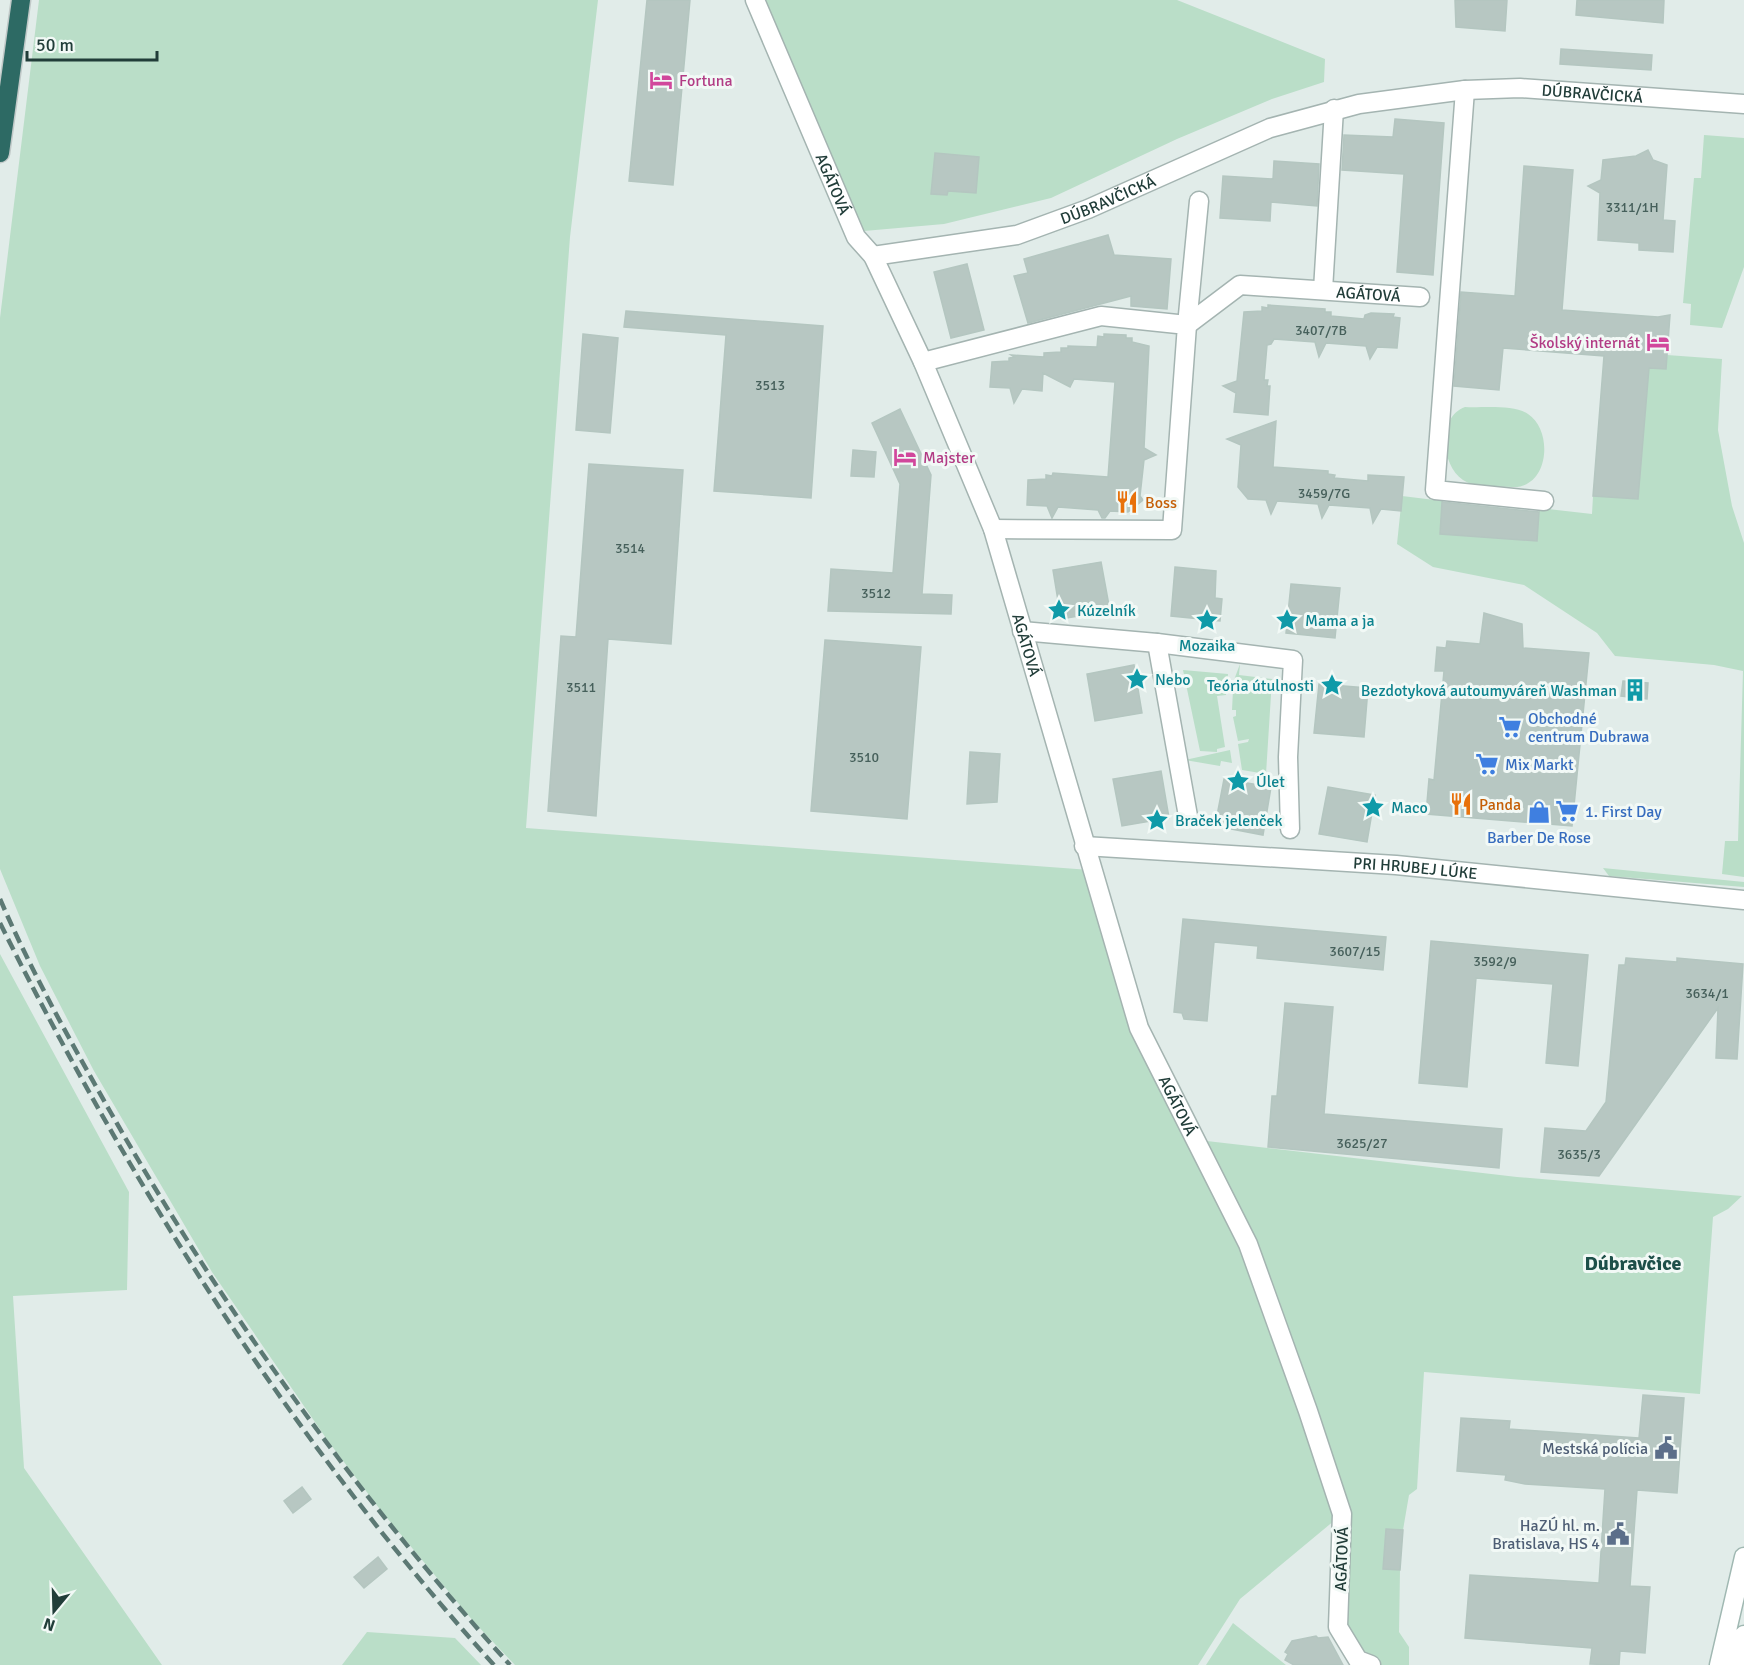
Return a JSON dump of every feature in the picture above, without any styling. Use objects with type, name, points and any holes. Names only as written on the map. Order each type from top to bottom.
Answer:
[{"type":"highway","points":[[0,150],[21,0]]},
{"type":"street","name":"AGÁTOVÁ","points":[[755,0],[856,237],[873,256],[923,362],[993,529],[1139,1028],[1248,1244],[1308,1411],[1342,1514],[1338,1627],[1358,1660],[1371,1665]]},
{"type":"street","name":"DÚBRAVČICKÁ","points":[[873,256],[1017,235],[1088,209],[1270,128],[1359,104],[1465,90],[1520,88],[1744,104]]},
{"type":"street","points":[[1465,90],[1435,490],[1544,501]]},
{"type":"street","points":[[1323,290],[1334,110]]},
{"type":"street","points":[[993,529],[1172,530],[1186,325],[1199,201]]},
{"type":"street","name":"AGÁTOVÁ","points":[[1186,325],[1240,285],[1420,297]]},
{"type":"street","points":[[923,362],[1101,316],[1186,325]]},
{"type":"street","points":[[1022,631],[1157,643],[1293,660],[1287,756],[1290,830]]},
{"type":"street","points":[[1157,643],[1188,816]]},
{"type":"street","name":"PRI HRUBEJ LÚKE","points":[[1084,846],[1396,865],[1743,900]]},
{"type":"street","points":[[1719,1665],[1744,1557]]},
{"type":"street","points":[[1737,1665],[1744,1635]]},
{"type":"green space","points":[[39,0],[598,0],[570,237],[526,828],[1090,870],[1139,1028],[1198,1140],[1517,1177],[1742,1196],[1728,1209],[1713,1217],[1700,1394],[1424,1372],[1417,1489],[1409,1495],[1403,1530],[1386,1529],[1383,1569],[1400,1570],[1399,1632],[1409,1647],[1409,1665],[1371,1665],[1338,1627],[1341,1515],[1240,1599],[1198,1665],[515,1665],[474,1622],[382,1512],[328,1441],[212,1272],[94,1071],[40,966],[0,869],[0,318]]},
{"type":"green space","points":[[765,0],[1177,0],[1325,59],[1324,82],[1272,99],[1177,139],[1051,198],[944,224],[864,231]]},
{"type":"green space","points":[[1704,135],[1744,138],[1744,267],[1722,328],[1690,325],[1691,304],[1683,303],[1694,178],[1701,178]]},
{"type":"green space","points":[[1667,355],[1722,359],[1718,430],[1732,506],[1744,543],[1744,877],[1722,874],[1725,841],[1738,841],[1743,671],[1714,665],[1615,656],[1597,633],[1524,585],[1433,567],[1397,544],[1402,496],[1443,501],[1440,534],[1536,541],[1539,508],[1592,514],[1593,496],[1638,499],[1649,368],[1665,369]]},
{"type":"green space","points":[[1465,407],[1514,409],[1528,414],[1536,422],[1542,433],[1544,458],[1534,479],[1524,485],[1487,487],[1469,483],[1456,473],[1447,453],[1446,431],[1456,412]]},
{"type":"green space","points":[[1240,664],[1239,675],[1272,679],[1266,774],[1242,770],[1238,744],[1248,742],[1249,739],[1238,741],[1233,717],[1236,716],[1236,710],[1232,710],[1233,690],[1236,690],[1237,683],[1234,680]]},
{"type":"green space","points":[[1183,670],[1228,674],[1226,695],[1217,696],[1225,747],[1217,749],[1217,752],[1200,751]]},
{"type":"green space","points":[[1230,750],[1232,763],[1221,761],[1220,766],[1185,760]]},
{"type":"green space","points":[[1603,868],[1744,882],[1744,887],[1609,876]]},
{"type":"green space","points":[[0,954],[129,1192],[127,1290],[13,1296],[24,1468],[162,1665],[0,1665]]},
{"type":"green space","points":[[1233,1623],[1286,1665],[1206,1665]]},
{"type":"green space","points":[[367,1632],[455,1638],[481,1665],[342,1665]]},
{"type":"building","name":"Fortuna","points":[[647,0],[690,0],[673,185],[629,181]]},
{"type":"building","points":[[1455,0],[1507,0],[1505,31],[1456,27]]},
{"type":"building","points":[[1577,0],[1664,0],[1663,23],[1576,15]]},
{"type":"building","points":[[1561,49],[1652,55],[1651,70],[1560,64]]},
{"type":"building","points":[[1395,119],[1444,123],[1433,275],[1397,272],[1404,174],[1342,170],[1344,135],[1393,137]]},
{"type":"building","points":[[1648,150],[1653,160],[1667,165],[1663,220],[1675,221],[1673,252],[1639,250],[1639,243],[1598,240],[1600,193],[1588,186],[1601,180],[1603,160],[1636,156]]},
{"type":"building","points":[[935,153],[979,157],[976,193],[948,191],[947,195],[931,194]]},
{"type":"building","points":[[1274,161],[1319,164],[1317,206],[1271,202],[1270,221],[1220,218],[1223,176],[1273,179]]},
{"type":"building","points":[[1524,166],[1573,170],[1562,310],[1658,317],[1670,315],[1666,369],[1649,368],[1638,499],[1593,496],[1604,356],[1503,348],[1499,390],[1454,386],[1461,292],[1515,296]]},
{"type":"building","points":[[1108,235],[1114,255],[1171,259],[1167,309],[1131,306],[1131,296],[1028,323],[1014,276],[1028,273],[1024,259]]},
{"type":"building","points":[[967,264],[984,330],[951,338],[934,272]]},
{"type":"building","points":[[1268,305],[1325,309],[1325,312],[1331,312],[1331,316],[1364,319],[1365,315],[1371,313],[1394,314],[1393,317],[1400,318],[1397,348],[1377,347],[1370,359],[1366,346],[1326,343],[1319,357],[1315,342],[1274,339],[1271,344],[1267,345],[1264,380],[1268,380],[1267,386],[1270,386],[1268,415],[1234,412],[1236,393],[1223,386],[1237,381],[1244,312],[1262,311],[1262,307],[1268,308]]},
{"type":"building","points":[[626,311],[823,326],[811,498],[714,491],[726,335],[624,327]]},
{"type":"building","points":[[583,334],[618,338],[610,433],[576,430]]},
{"type":"building","points":[[1104,334],[1126,335],[1126,338],[1132,338],[1132,342],[1149,346],[1144,448],[1156,455],[1144,460],[1140,496],[1143,500],[1128,512],[1110,511],[1105,518],[1102,518],[1098,510],[1058,507],[1052,518],[1047,506],[1027,505],[1028,480],[1046,479],[1046,475],[1052,476],[1053,473],[1108,477],[1115,382],[1074,379],[1070,387],[1043,373],[1042,391],[1022,389],[1014,403],[1010,388],[990,387],[992,362],[1009,361],[1009,358],[1014,357],[1011,355],[1044,357],[1044,353],[1061,352],[1061,348],[1068,348],[1068,346],[1097,347],[1098,336],[1104,337]]},
{"type":"building","points":[[900,409],[931,475],[922,594],[952,595],[951,614],[828,611],[831,569],[893,573],[900,484],[872,423]]},
{"type":"building","points":[[1276,421],[1273,467],[1328,471],[1328,474],[1335,475],[1334,478],[1368,481],[1368,475],[1404,477],[1401,511],[1381,509],[1373,523],[1370,508],[1329,505],[1322,518],[1318,504],[1277,501],[1271,514],[1266,500],[1248,499],[1238,487],[1241,445],[1227,439]]},
{"type":"building","points":[[853,450],[876,452],[874,477],[851,476]]},
{"type":"building","points":[[589,464],[683,470],[671,644],[608,639],[596,816],[548,811],[561,636],[576,637]]},
{"type":"building","points":[[1442,502],[1539,512],[1537,541],[1440,534]]},
{"type":"building","points":[[1101,562],[1110,611],[1061,619],[1053,570]]},
{"type":"building","points":[[1175,567],[1216,571],[1215,598],[1222,599],[1220,621],[1171,616]]},
{"type":"building","points":[[1291,584],[1340,588],[1335,638],[1286,633]]},
{"type":"building","name":"Obchodné centrum Dubrawa","points":[[1484,613],[1522,624],[1523,648],[1589,653],[1572,826],[1426,814],[1429,779],[1434,780],[1444,671],[1435,671],[1437,647],[1446,648],[1447,641],[1480,644]]},
{"type":"building","points":[[825,640],[921,647],[907,819],[811,811]]},
{"type":"building","points":[[1134,665],[1142,713],[1095,721],[1087,674]]},
{"type":"building","name":"Bezdotyková autoumyváreň Washman","points":[[1623,681],[1648,683],[1647,699],[1621,696]]},
{"type":"building","points":[[1319,684],[1368,688],[1364,737],[1314,733]]},
{"type":"building","points":[[970,752],[1000,754],[997,802],[967,804]]},
{"type":"building","points":[[1161,771],[1169,818],[1122,826],[1113,779]]},
{"type":"building","points":[[1224,779],[1271,787],[1263,835],[1215,826]]},
{"type":"building","points":[[1328,787],[1375,795],[1367,842],[1319,834]]},
{"type":"building","points":[[1183,919],[1386,937],[1383,970],[1257,958],[1258,946],[1214,942],[1207,1021],[1184,1019],[1182,1013],[1174,1012]]},
{"type":"building","points":[[1431,941],[1588,955],[1578,1066],[1546,1063],[1553,984],[1476,978],[1467,1087],[1419,1083]]},
{"type":"building","points":[[1626,958],[1677,962],[1677,958],[1743,964],[1737,1059],[1716,1058],[1718,1008],[1599,1176],[1541,1172],[1545,1128],[1586,1131],[1606,1102],[1619,965],[1625,965]]},
{"type":"building","points":[[1285,1003],[1333,1007],[1324,1114],[1502,1129],[1499,1168],[1268,1147],[1272,1096],[1277,1096]]},
{"type":"building","name":"HaZÚ hl. m. Bratislava, HS 4","points":[[1643,1395],[1684,1398],[1677,1493],[1637,1490],[1630,1586],[1650,1587],[1645,1653],[1620,1651],[1619,1665],[1590,1664],[1592,1648],[1465,1638],[1470,1575],[1599,1583],[1605,1489],[1525,1484],[1505,1480],[1506,1475],[1457,1471],[1461,1418],[1510,1421],[1509,1429],[1639,1438]]},
{"type":"building","points":[[302,1487],[311,1499],[293,1513],[284,1501]]},
{"type":"building","points":[[1386,1529],[1403,1530],[1400,1570],[1383,1569]]},
{"type":"building","points":[[378,1557],[387,1569],[364,1588],[354,1577]]},
{"type":"building","points":[[1316,1636],[1318,1638],[1328,1637],[1343,1665],[1294,1665],[1285,1660],[1288,1654],[1285,1652],[1292,1641]]},
{"type":"railway","points":[[0,899],[39,981],[111,1113],[154,1187],[247,1331],[346,1469],[454,1601],[510,1665]]},
{"type":"railway","points":[[0,923],[105,1121],[162,1217],[222,1311],[285,1403],[351,1493],[494,1665]]},
{"type":"place","name":"Fortuna","points":[[661,80]]},
{"type":"place","name":"Školský internát","points":[[1658,342]]},
{"type":"place","name":"Majster","points":[[905,457]]},
{"type":"place","name":"Boss","points":[[1127,502]]},
{"type":"place","name":"Kúzelník","points":[[1059,610]]},
{"type":"place","name":"Mozaika","points":[[1207,620]]},
{"type":"place","name":"Mama a ja","points":[[1287,620]]},
{"type":"place","name":"Nebo","points":[[1137,679]]},
{"type":"place","name":"Teória útulnosti","points":[[1332,685]]},
{"type":"place","name":"Bezdotyková autoumyváreň Washman","points":[[1635,690]]},
{"type":"place","name":"Obchodné centrum Dubrawa","points":[[1510,727]]},
{"type":"place","name":"Mix Markt","points":[[1487,764]]},
{"type":"place","name":"Úlet","points":[[1238,781]]},
{"type":"place","name":"Panda","points":[[1461,804]]},
{"type":"place","name":"Maco","points":[[1373,807]]},
{"type":"place","name":"1. First Day","points":[[1567,811]]},
{"type":"place","name":"Barber De Rose","points":[[1539,812]]},
{"type":"place","name":"Braček jelenček","points":[[1157,820]]},
{"type":"place","name":"Mestská polícia","points":[[1666,1448]]},
{"type":"place","name":"HaZÚ hl. m. Bratislava, HS 4","points":[[1618,1534]]},
{"type":"district","name":"Dúbravčice","points":[[1633,1263]]}]
